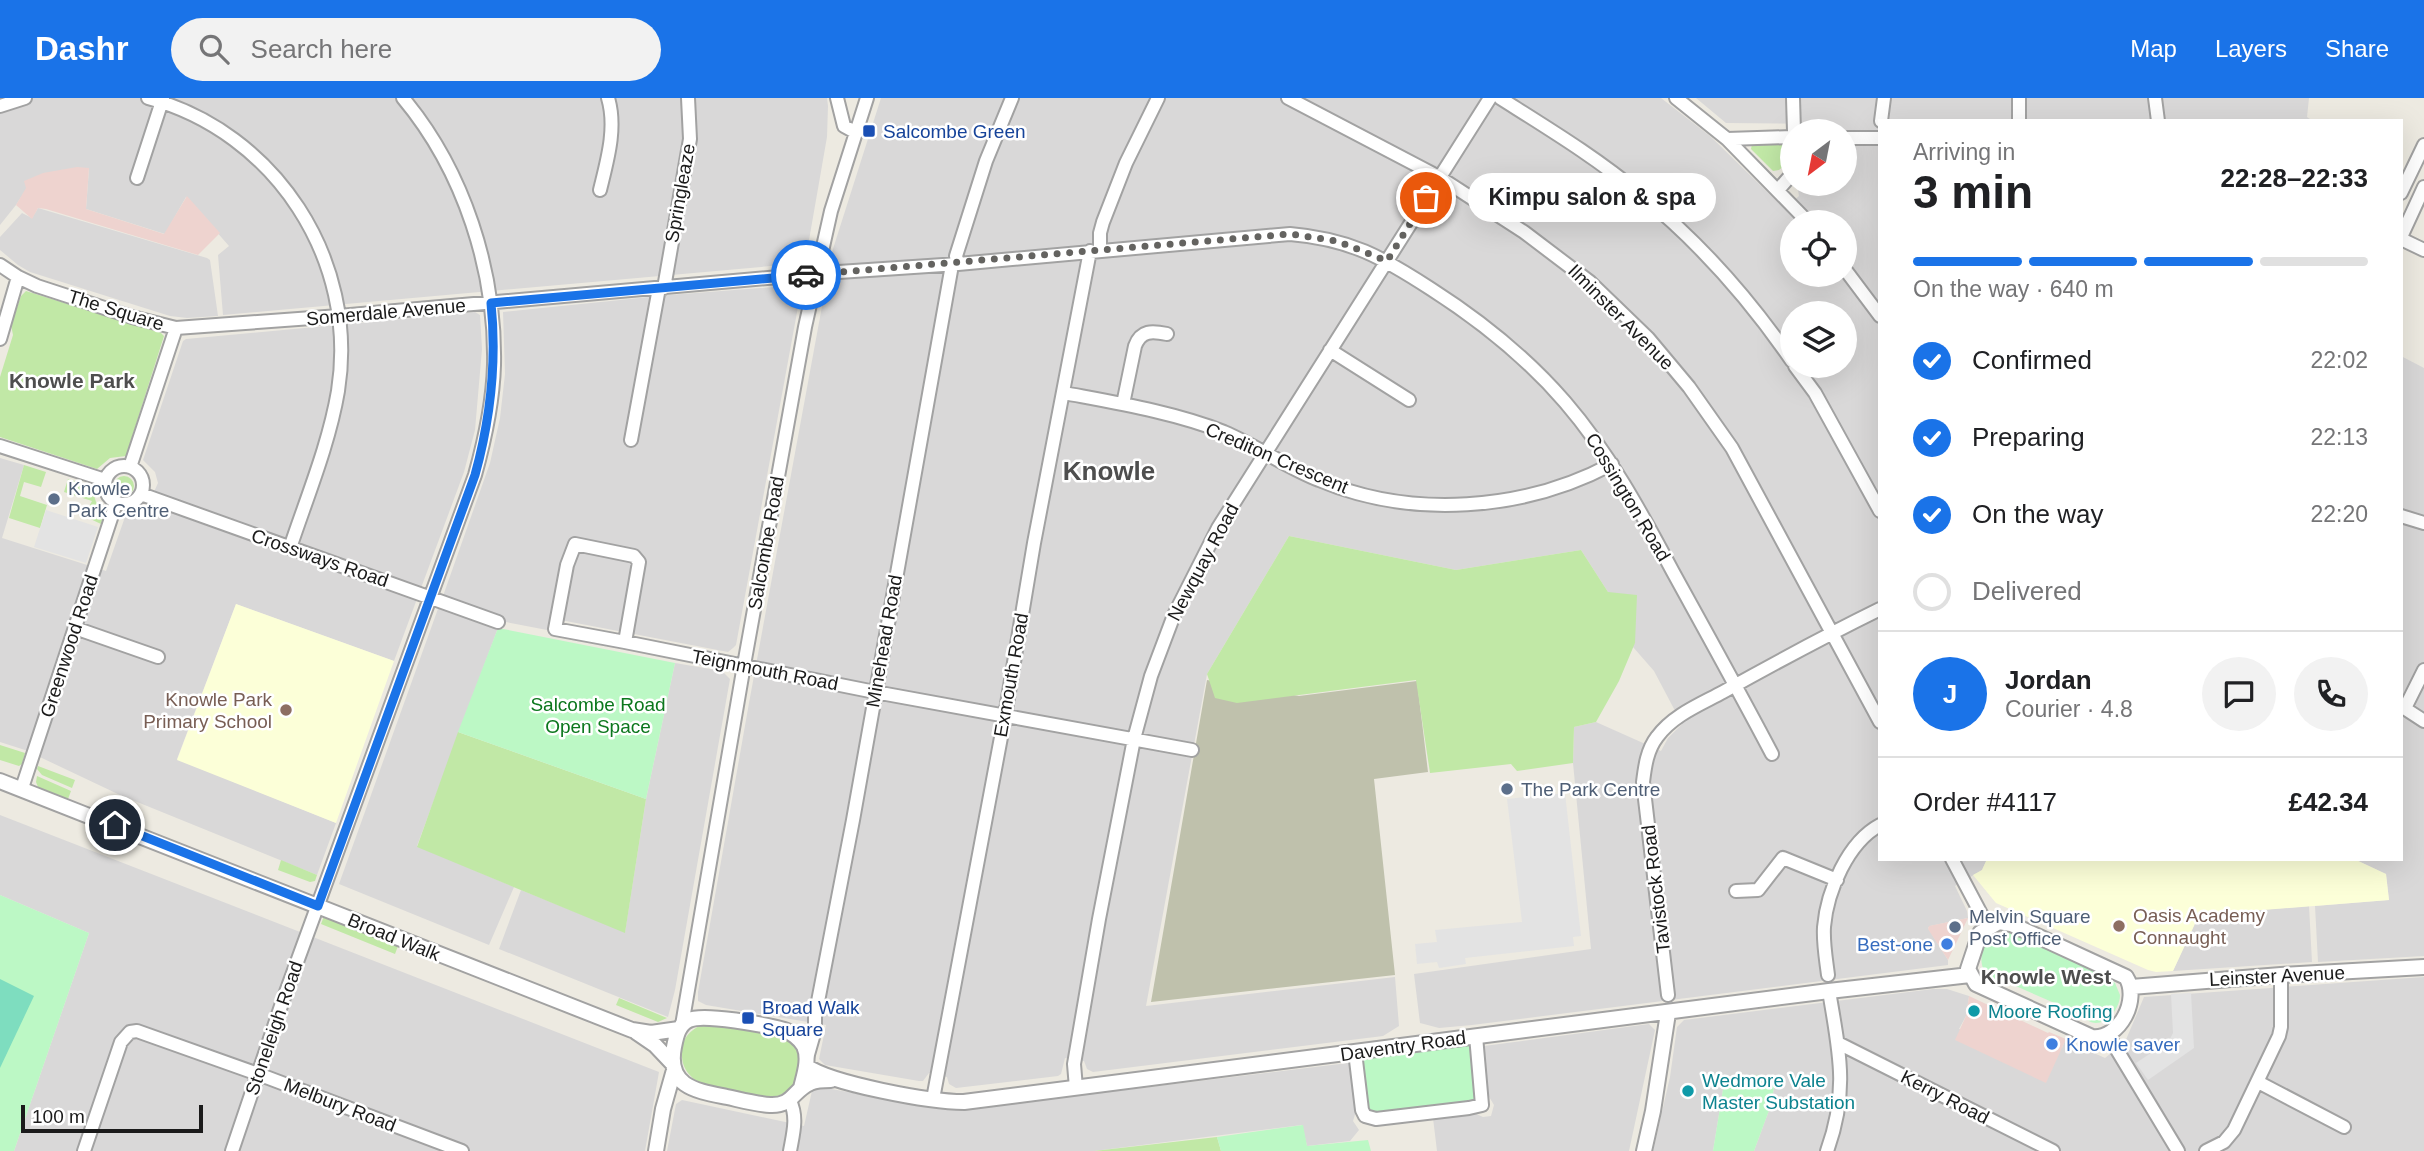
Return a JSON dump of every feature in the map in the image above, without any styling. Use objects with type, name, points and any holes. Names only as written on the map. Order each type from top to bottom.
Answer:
[{"type":"street","points":[[0,106],[25,98]]},
{"type":"street","points":[[148,98],[162,100],[202,119],[254,153],[300,207],[329,269],[339,316],[341,358],[338,390],[332,418],[290,548]]},
{"type":"street","name":"Stoneleigh Road","points":[[232,1151],[282,1003],[475,475],[491,407],[494,368],[491,303],[485,265],[458,189],[433,140],[403,98]]},
{"type":"street","points":[[600,190],[610,150],[611,107],[608,98]]},
{"type":"street","name":"Springleaze","points":[[632,440],[690,139],[688,98]]},
{"type":"street","points":[[837,98],[844,126],[855,132]]},
{"type":"street","name":"Salcombe Road","points":[[680,1027],[816,274],[831,211],[867,98]]},
{"type":"street","name":"Minehead Road","points":[[806,1062],[815,1030],[815,1017],[853,820],[874,692],[955,264],[986,161],[1012,98]]},
{"type":"street","name":"Exmouth Road","points":[[933,1099],[1034,544],[1095,250],[1126,163],[1158,98]]},
{"type":"street","name":"Ilminster Avenue","points":[[1288,98],[1439,177],[1558,256],[1609,300],[1670,364],[1732,448],[1878,718]]},
{"type":"street","points":[[1312,110],[1318,98]]},
{"type":"street","name":"Newquay Road","points":[[1076,1088],[1074,1074],[1098,919],[1134,739],[1151,676],[1174,615],[1201,557],[1490,98]]},
{"type":"street","points":[[1500,98],[1580,149],[1642,195],[1718,268],[1780,344]]},
{"type":"street","points":[[1676,98],[1727,139],[1797,210]]},
{"type":"street","points":[[1793,98],[1794,119]]},
{"type":"street","points":[[1881,119],[1884,98]]},
{"type":"street","points":[[2019,98],[2019,119]]},
{"type":"street","points":[[2155,98],[2158,119]]},
{"type":"street","points":[[137,178],[162,100]]},
{"type":"street","points":[[1727,139],[1780,137]]},
{"type":"street","points":[[1857,138],[1878,138]]},
{"type":"street","points":[[2403,189],[2424,145]]},
{"type":"street","points":[[2403,234],[2424,187]]},
{"type":"street","name":"Somerdale Avenue","points":[[176,328],[1290,234],[1337,241],[1387,261]]},
{"type":"street","points":[[2403,239],[2424,250]]},
{"type":"street","name":"Cossington Road","points":[[1387,261],[1457,306],[1514,350],[1564,401],[1612,464],[1772,754]]},
{"type":"street","name":"The Square","points":[[0,265],[37,286],[132,317],[176,328],[130,467]]},
{"type":"street","points":[[0,338],[18,277]]},
{"type":"street","points":[[1857,285],[1878,313]]},
{"type":"street","points":[[1124,404],[1138,337],[1146,332],[1167,334]]},
{"type":"street","points":[[1330,350],[1409,400]]},
{"type":"street","points":[[1804,378],[1878,507]]},
{"type":"street","name":"Crediton Crescent","points":[[1064,393],[1124,404],[1221,431],[1334,486],[1402,502],[1465,504],[1536,494],[1576,481],[1612,464]]},
{"type":"street","points":[[0,446],[105,480]]},
{"type":"street","points":[[118,467],[130,467],[142,478],[141,494],[138,499],[128,504],[116,503],[106,494],[105,480],[108,474],[118,467]]},
{"type":"street","name":"Crossways Road","points":[[141,494],[498,622]]},
{"type":"street","name":"Greenwood Road","points":[[22,788],[116,503]]},
{"type":"street","points":[[2403,517],[2424,523]]},
{"type":"street","name":"Teignmouth Road","points":[[625,642],[639,562],[634,556],[575,544],[567,565],[555,629],[874,692],[1192,750]]},
{"type":"street","name":"Tavistock Road","points":[[1668,995],[1643,782],[1645,764],[1657,737],[1667,726],[1735,685],[1878,610]]},
{"type":"street","points":[[75,628],[158,657]]},
{"type":"street","points":[[2424,670],[2403,707],[2424,721]]},
{"type":"street","name":"Broad Walk","points":[[0,781],[632,1030],[656,1045],[674,1067]]},
{"type":"street","points":[[1828,975],[1824,927],[1837,880],[1854,845],[1878,827]]},
{"type":"street","points":[[1736,891],[1758,890],[1783,858],[1837,880]]},
{"type":"street","points":[[1953,861],[1988,927]]},
{"type":"street","points":[[2001,922],[2121,973],[2127,979],[2132,995],[2118,1026],[2108,1035],[2092,1037],[1980,988],[1970,975],[1969,963],[1977,938],[1982,930],[2001,922]]},
{"type":"street","name":"Leinster Avenue","points":[[2131,987],[2424,967]]},
{"type":"street","name":"Daventry Road","points":[[806,1062],[816,1072],[837,1080],[933,1099],[964,1101],[1970,975]]},
{"type":"street","points":[[2206,1151],[2224,1142],[2233,1132],[2281,1031],[2281,975]]},
{"type":"street","points":[[1827,1151],[1841,1097],[1838,1043],[1829,991]]},
{"type":"street","points":[[686,993],[692,1008],[710,1017],[796,1032],[805,1030],[815,1017]]},
{"type":"street","points":[[1644,1151],[1668,1013]]},
{"type":"street","points":[[656,1151],[674,1067],[673,1052],[680,1027],[689,1020],[710,1017]]},
{"type":"street","name":"Broad Walk","points":[[632,1030],[651,1033],[680,1027]]},
{"type":"street","points":[[674,1067],[685,1086],[697,1091],[766,1105],[779,1105],[790,1101],[801,1088],[806,1062],[805,1048],[800,1040],[785,1030]]},
{"type":"street","name":"Melbury Road","points":[[84,1151],[121,1042],[130,1032],[137,1031],[462,1151]]},
{"type":"street","points":[[2108,1035],[2178,1151]]},
{"type":"street","points":[[1355,1052],[1365,1116],[1376,1119],[1469,1108],[1482,1105],[1476,1036]]},
{"type":"street","name":"Kerry Road","points":[[1838,1043],[2053,1151]]},
{"type":"street","name":"Daventry Road","points":[[801,1088],[813,1081],[837,1080]]},
{"type":"street","points":[[2258,1082],[2344,1127]]},
{"type":"street","points":[[666,1101],[679,1093],[697,1091]]},
{"type":"street","points":[[790,1101],[795,1121],[790,1151]]},
{"type":"shaded area","points":[[0,98],[827,98],[828,106],[827,137],[805,263],[223,315],[218,255],[229,246],[186,197],[165,234],[86,209],[89,168],[27,188],[0,225]]},
{"type":"shaded area","points":[[881,98],[1661,98],[1710,136],[1785,209],[1799,196],[1857,196],[1857,119],[1780,119],[1780,124],[1726,123],[1696,98],[2309,98],[2307,117],[2310,119],[1878,119],[1878,861],[1986,861],[1982,870],[1955,886],[1968,918],[1928,928],[1948,960],[1948,965],[1472,1025],[1439,1028],[1420,1023],[1414,974],[1591,949],[1573,763],[1574,727],[1596,722],[1661,751],[1668,738],[1682,724],[1654,671],[1633,647],[1635,642],[1581,550],[1456,570],[1289,536],[1207,674],[1146,1006],[1395,977],[1399,1026],[1383,1036],[1093,1072],[1087,1069],[1084,1061],[1065,1058],[1058,1076],[956,1088],[949,1084],[947,1077],[929,1073],[923,1081],[919,1081],[825,1065],[819,1059],[826,1025],[706,1005],[698,1001],[832,252]]},
{"type":"shaded area","points":[[77,167],[89,168],[86,209],[164,234],[187,196],[220,233],[198,255],[46,209],[38,208],[32,219],[16,205],[26,188],[24,181],[43,173]]},
{"type":"shaded area","points":[[38,208],[207,258],[210,260],[218,316],[170,316],[30,272],[18,265],[0,250],[0,237],[22,213],[32,218]]},
{"type":"shaded area","points":[[802,285],[736,645],[733,648],[728,652],[550,618],[547,630],[506,622],[500,616],[443,596],[490,463],[500,418],[505,374],[503,312]]},
{"type":"shaded area","points":[[475,312],[480,315],[482,349],[475,430],[464,472],[394,661],[236,604],[177,759],[336,823],[317,875],[120,795],[25,750],[0,742],[0,458],[24,465],[2,538],[106,571],[125,517],[140,512],[148,505],[158,483],[155,472],[143,460],[183,341]]},
{"type":"shaded area","points":[[2403,357],[2424,368],[2424,956],[2318,962],[2315,906],[2389,900],[2386,874],[2358,861],[2403,861]]},
{"type":"shaded area","points":[[46,510],[98,527],[86,563],[34,547]]},
{"type":"shaded area","name":"Knowle Park Primary School","points":[[236,604],[394,661],[336,823],[177,760]]},
{"type":"shaded area","points":[[439,606],[498,628],[417,846],[514,887],[489,945],[339,884]]},
{"type":"shaded area","points":[[675,663],[722,671],[730,679],[668,1017],[499,949],[521,890],[625,932],[646,799]]},
{"type":"shaded area","points":[[1207,680],[1299,696],[1417,681],[1428,772],[1374,779],[1395,975],[1151,1002]]},
{"type":"shaded area","points":[[1565,793],[1581,936],[1573,937],[1574,946],[1465,958],[1466,964],[1439,968],[1437,962],[1417,964],[1415,944],[1437,942],[1435,930],[1522,922],[1507,799]]},
{"type":"shaded area","points":[[0,815],[659,1072],[645,1151],[14,1151],[89,933],[0,895]]},
{"type":"shaded area","name":"Oasis Academy Connaught","points":[[1986,861],[2358,861],[2386,874],[2389,900],[2199,915],[2173,971],[2156,972],[1996,903],[1973,875],[1982,870]]},
{"type":"shaded area","points":[[2309,906],[2312,962],[2173,971],[2199,915]]},
{"type":"shaded area","name":"Best-one","points":[[1968,918],[1948,960],[1928,929],[1929,926]]},
{"type":"shaded area","points":[[2424,977],[2424,1151],[1754,1151],[1771,1105],[1774,1088],[1764,1075],[1725,1077],[1713,1151],[1653,1151],[1670,1077],[1677,1027],[1684,1020],[1947,989],[1969,996],[1966,1016],[1959,1029],[2062,1048],[2065,1040],[2105,1058],[2125,1042],[2144,997]]},
{"type":"shaded area","points":[[2191,993],[2194,1048],[2148,1080],[2136,1063],[2169,1041],[2173,1033],[2171,994]]},
{"type":"shaded area","points":[[1969,996],[2066,1039],[2046,1083],[1955,1040],[1966,1016]]},
{"type":"shaded area","points":[[1649,1024],[1655,1030],[1629,1151],[1437,1151],[1433,1118],[1474,1113],[1483,1117],[1491,1116],[1494,1105],[1485,1084],[1482,1047]]},
{"type":"shaded area","points":[[1351,1064],[1357,1108],[1353,1121],[1359,1130],[1350,1141],[1307,1146],[1302,1125],[1094,1151],[667,1151],[676,1104],[682,1100],[804,1126],[812,1091],[821,1087],[939,1109],[966,1109]]},
{"type":"green space","points":[[1752,144],[1780,144],[1780,169],[1773,171],[1751,149]]},
{"type":"green space","points":[[26,291],[164,336],[126,456],[110,458],[97,469],[0,437],[0,377],[13,335],[11,325],[21,296]]},
{"type":"green space","points":[[24,465],[46,472],[41,487],[24,482],[20,496],[47,505],[40,528],[9,518]]},
{"type":"green space","points":[[124,476],[131,479],[134,486],[131,493],[124,496],[117,493],[114,486],[117,479]]},
{"type":"green space","points":[[68,479],[91,486],[96,502],[104,513],[101,524],[84,516],[92,501],[64,492]]},
{"type":"green space","points":[[1289,536],[1456,570],[1581,550],[1608,592],[1637,595],[1635,643],[1619,681],[1596,722],[1574,727],[1573,763],[1517,771],[1511,764],[1430,773],[1416,680],[1237,703],[1215,698],[1207,674]]},
{"type":"green space","name":"Salcombe Road Open Space","points":[[498,628],[675,663],[646,799],[458,732]]},
{"type":"green space","points":[[458,732],[646,799],[625,933],[417,847]]},
{"type":"green space","points":[[0,745],[25,753],[22,764],[19,766],[0,760]]},
{"type":"green space","points":[[38,766],[75,780],[72,788],[42,775],[37,769]]},
{"type":"green space","points":[[37,776],[71,791],[68,799],[38,787]]},
{"type":"green space","points":[[281,860],[317,875],[315,881],[310,882],[278,870]]},
{"type":"green space","points":[[0,895],[89,933],[14,1151],[0,1151]]},
{"type":"green space","points":[[324,916],[398,946],[395,954],[321,924]]},
{"type":"green space","points":[[2009,933],[2106,975],[2115,983],[2120,995],[2112,1015],[2094,1023],[2082,1015],[1986,974],[1982,966],[1984,949],[1997,935]]},
{"type":"green space","points":[[0,979],[34,996],[0,1068]]},
{"type":"green space","points":[[619,998],[667,1018],[658,1022],[616,1005]]},
{"type":"green space","points":[[701,1025],[758,1031],[787,1039],[796,1047],[800,1056],[798,1077],[783,1093],[772,1097],[720,1090],[697,1081],[688,1073],[683,1063],[682,1049],[688,1034]]},
{"type":"green space","points":[[1471,1044],[1477,1094],[1474,1100],[1468,1104],[1367,1115],[1361,1058]]},
{"type":"green space","points":[[1764,1075],[1774,1087],[1771,1105],[1754,1151],[1713,1151],[1725,1077]]},
{"type":"green space","points":[[1303,1125],[1307,1146],[1368,1140],[1371,1151],[1221,1151],[1217,1137]]},
{"type":"green space","points":[[1217,1137],[1221,1151],[1094,1151]]},
{"type":"way so far","points":[[806,275],[1290,234],[1337,241],[1387,261],[1426,198]]},
{"type":"place","name":"Salcombe Green","points":[[869,131]]},
{"type":"place","name":"Kimpu salon & spa","points":[[1426,198]]},
{"type":"place","name":"Knowle Park Centre","points":[[54,499]]},
{"type":"place","name":"Knowle Park Primary School","points":[[286,710]]},
{"type":"place","name":"The Park Centre","points":[[1507,789]]},
{"type":"place","name":"Oasis Academy Connaught","points":[[2119,926]]},
{"type":"place","name":"Melvin Square Post Office","points":[[1955,927]]},
{"type":"place","name":"Best-one","points":[[1947,944]]},
{"type":"place","name":"Moore Roofing","points":[[1974,1011]]},
{"type":"place","name":"Broad Walk Square","points":[[748,1018]]},
{"type":"place","name":"Knowle saver","points":[[2052,1044]]},
{"type":"place","name":"Wedmore Vale Master Substation","points":[[1688,1091]]},
{"type":"district","name":"Knowle Park","points":[[72,380]]},
{"type":"district","name":"Knowle","points":[[1109,471]]},
{"type":"district","name":"Knowle West","points":[[2046,976]]},
{"type":"route","points":[[115,825],[318,906],[475,475],[491,407],[494,337],[491,303],[806,275]]}]
